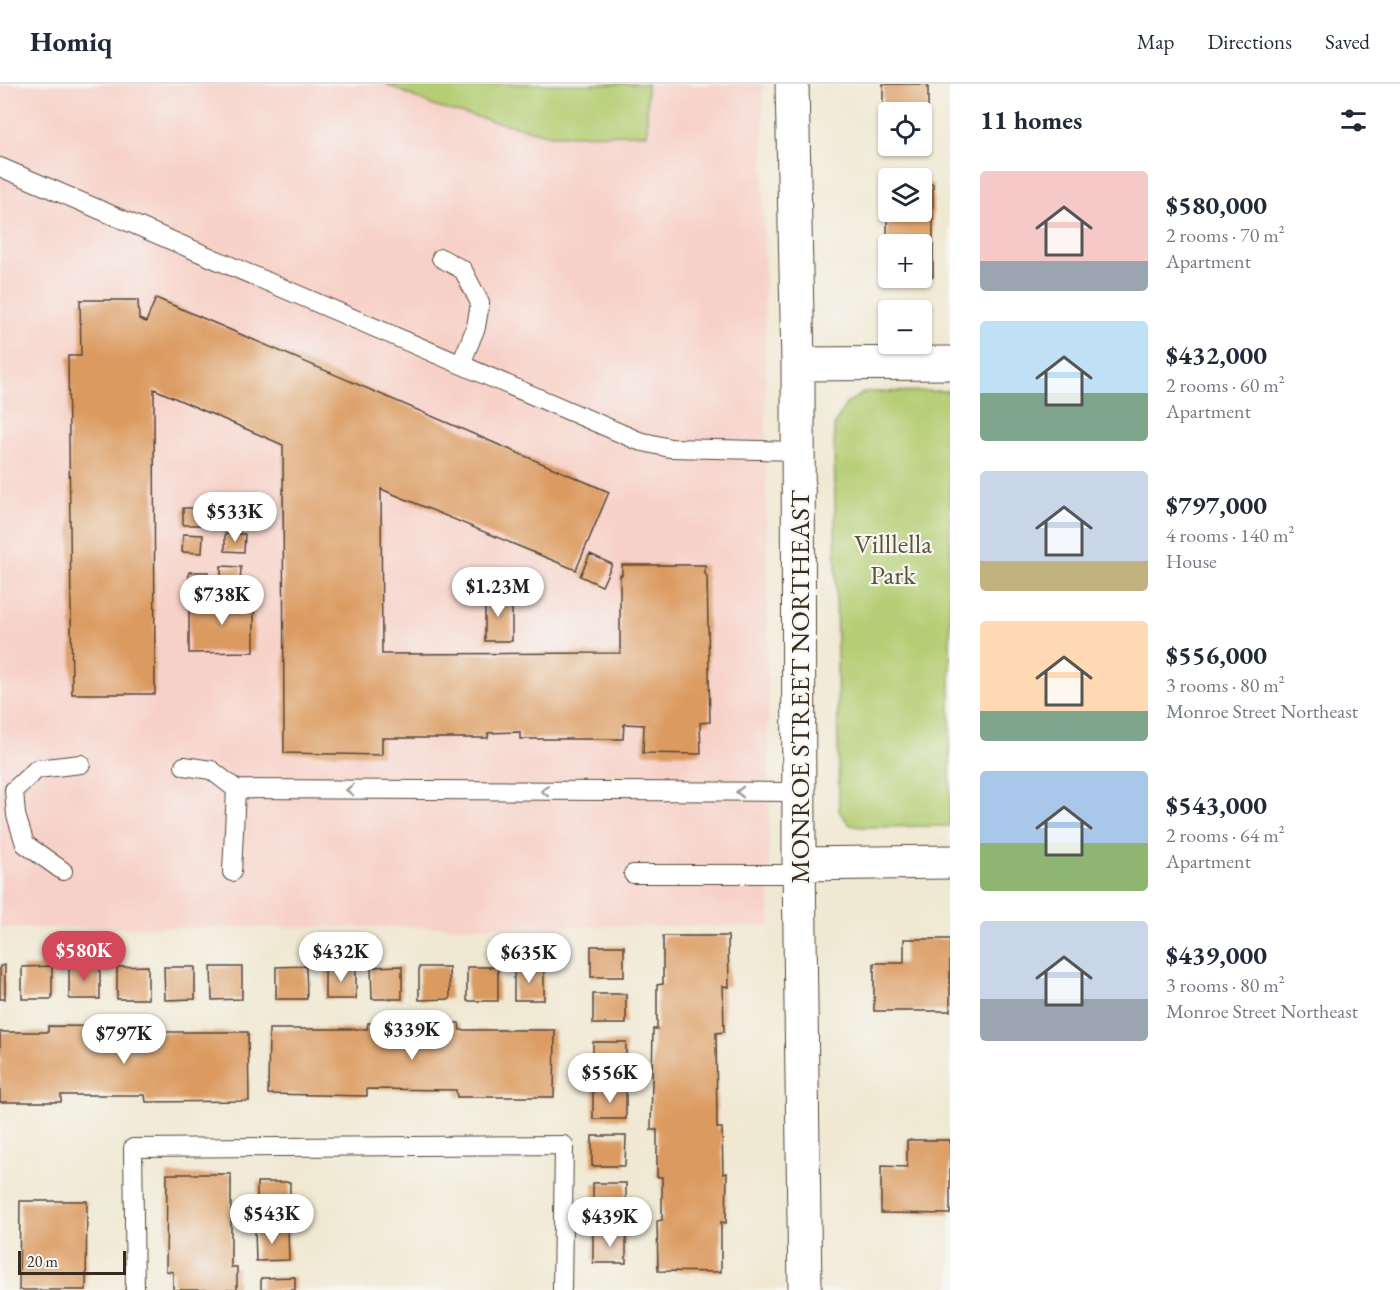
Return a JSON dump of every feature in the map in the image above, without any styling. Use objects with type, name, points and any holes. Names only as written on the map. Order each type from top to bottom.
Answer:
[{"type":"street","name":"MONROE STREET NORTHEAST","points":[[792,84],[798,364],[799,869],[805,1290]]},
{"type":"street","points":[[798,364],[950,363]]},
{"type":"street","points":[[799,869],[950,862]]},
{"type":"lane","points":[[0,167],[639,441],[670,448],[798,451]]},
{"type":"lane","points":[[441,258],[463,270],[480,303],[476,327],[461,364]]},
{"type":"lane","points":[[63,871],[25,844],[16,815],[14,790],[37,769],[81,764]]},
{"type":"lane","points":[[184,766],[211,770],[236,789],[799,792]]},
{"type":"lane","points":[[232,872],[236,789]]},
{"type":"lane","points":[[633,874],[799,869]]},
{"type":"lane","points":[[135,1290],[133,1148],[564,1145],[562,1290]]},
{"type":"shaded area","points":[[0,84],[763,84],[770,926],[0,928]]},
{"type":"green space","points":[[386,84],[647,84],[647,134],[551,135],[436,107]]},
{"type":"green space","name":"Villlella Park","points":[[950,391],[950,826],[860,827],[850,825],[839,811],[834,426],[846,404],[865,392]]},
{"type":"building","points":[[883,84],[928,84],[928,102],[883,102]]},
{"type":"building","points":[[933,184],[933,277],[932,234],[887,234],[887,222],[932,222]]},
{"type":"building","points":[[156,298],[609,492],[576,570],[381,489],[382,654],[620,653],[622,565],[705,565],[710,722],[700,723],[701,754],[643,753],[644,725],[624,724],[623,739],[520,739],[520,732],[488,733],[488,738],[382,738],[382,755],[284,753],[283,445],[154,389],[155,694],[72,694],[68,356],[81,356],[80,300],[138,300],[139,319],[146,322]]},
{"type":"building","points":[[183,508],[203,508],[203,525],[183,525]]},
{"type":"building","points":[[214,508],[234,508],[234,525],[214,525]]},
{"type":"building","points":[[183,534],[203,535],[202,553],[182,552]]},
{"type":"building","points":[[225,534],[245,534],[244,552],[225,551]]},
{"type":"building","points":[[590,554],[612,564],[602,586],[580,576]]},
{"type":"building","points":[[221,566],[241,567],[240,584],[221,583]]},
{"type":"building","points":[[189,572],[208,572],[208,590],[188,589]]},
{"type":"building","points":[[485,595],[512,595],[512,641],[485,641]]},
{"type":"building","points":[[254,600],[254,652],[189,653],[189,601]]},
{"type":"building","points":[[663,936],[728,936],[729,987],[723,986],[724,1032],[716,1033],[717,1128],[722,1128],[723,1174],[727,1173],[726,1223],[721,1222],[721,1272],[658,1271],[657,1221],[662,1220],[662,1177],[657,1177],[657,1130],[651,1130],[653,1029],[657,1029],[657,985],[663,984]]},
{"type":"building","points":[[904,939],[950,939],[950,1011],[874,1011],[874,963],[904,963]]},
{"type":"building","points":[[591,946],[624,946],[624,977],[591,977]]},
{"type":"building","points":[[5,965],[5,999],[0,999],[0,966]]},
{"type":"building","points":[[52,966],[52,999],[22,999],[22,967]]},
{"type":"building","points":[[69,966],[100,966],[100,999],[69,999]]},
{"type":"building","points":[[148,966],[148,999],[117,999],[117,967]]},
{"type":"building","points":[[306,966],[307,999],[276,999],[276,967]]},
{"type":"building","points":[[356,966],[356,999],[325,999],[325,967]]},
{"type":"building","points":[[402,966],[402,999],[372,999],[371,967]]},
{"type":"building","points":[[164,967],[195,967],[195,999],[165,1000]]},
{"type":"building","points":[[211,967],[242,967],[242,999],[212,1000]]},
{"type":"building","points":[[419,967],[449,967],[450,999],[419,1000]]},
{"type":"building","points":[[467,967],[498,967],[498,1001],[467,1001]]},
{"type":"building","points":[[514,967],[544,967],[544,1000],[514,1000]]},
{"type":"building","points":[[593,994],[626,994],[626,1024],[593,1024]]},
{"type":"building","points":[[368,1023],[459,1023],[460,1030],[555,1030],[554,1097],[457,1097],[456,1090],[367,1089],[367,1096],[268,1094],[269,1029],[367,1029]]},
{"type":"building","points":[[48,1026],[149,1027],[149,1032],[248,1032],[249,1101],[146,1102],[145,1095],[61,1095],[61,1102],[0,1102],[0,1032],[48,1032]]},
{"type":"building","points":[[593,1042],[626,1042],[626,1072],[593,1072]]},
{"type":"building","points":[[593,1089],[626,1089],[626,1119],[593,1119]]},
{"type":"building","points":[[592,1136],[626,1136],[625,1166],[592,1166]]},
{"type":"building","points":[[907,1140],[950,1140],[950,1214],[881,1213],[881,1166],[907,1167]]},
{"type":"building","points":[[167,1174],[231,1174],[231,1267],[237,1267],[237,1290],[173,1290],[173,1272],[166,1271]]},
{"type":"building","points":[[257,1182],[290,1182],[290,1213],[257,1213]]},
{"type":"building","points":[[593,1183],[626,1183],[626,1214],[593,1214]]},
{"type":"building","points":[[20,1201],[87,1201],[86,1290],[19,1290]]},
{"type":"building","points":[[255,1230],[288,1230],[289,1260],[256,1261]]},
{"type":"building","points":[[593,1232],[626,1232],[626,1263],[593,1263]]},
{"type":"building","points":[[295,1277],[295,1290],[261,1290],[261,1278]]}]
